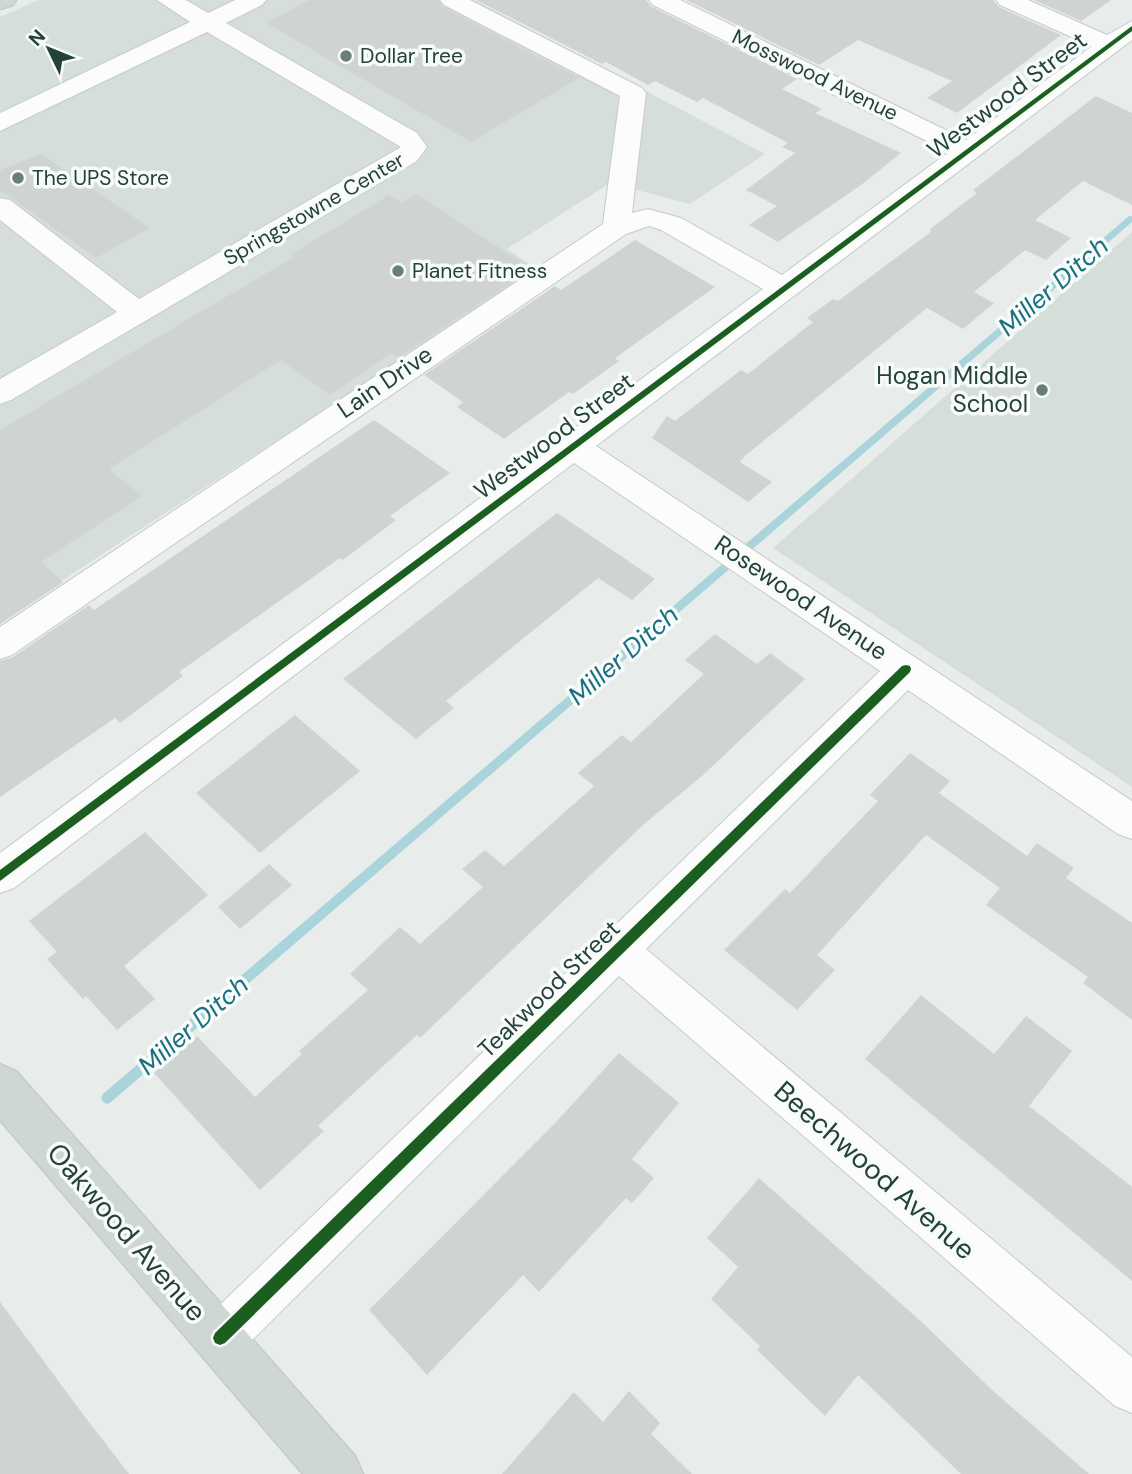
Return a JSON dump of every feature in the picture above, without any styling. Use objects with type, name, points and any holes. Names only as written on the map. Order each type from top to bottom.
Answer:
[{"type":"main road","name":"Oakwood Avenue","points":[[0,1086],[337,1474]]},
{"type":"street","name":"Springstowne Center","points":[[0,393],[408,155],[414,147],[408,139],[169,0]]},
{"type":"street","points":[[0,124],[254,0]]},
{"type":"street","points":[[452,0],[633,93],[616,228]]},
{"type":"street","name":"Mosswood Avenue","points":[[662,0],[968,151]]},
{"type":"street","points":[[1008,0],[1121,37]]},
{"type":"street","name":"Westwood Street","points":[[0,876],[1121,37]]},
{"type":"street","points":[[3,213],[136,313]]},
{"type":"street","name":"Lain Drive","points":[[0,645],[616,228],[648,217],[670,224],[785,289]]},
{"type":"street","name":"Rosewood Avenue","points":[[575,447],[1132,822]]},
{"type":"street","name":"Teakwood Street","points":[[220,1338],[906,669]]},
{"type":"street","name":"Beechwood Avenue","points":[[618,950],[1132,1389]]},
{"type":"shaded area","points":[[38,0],[474,0],[765,154],[690,204],[610,183],[507,249],[538,270],[0,621],[0,17]]},
{"type":"shaded area","name":"Hogan Middle School","points":[[1132,232],[1132,787],[773,548]]},
{"type":"building","points":[[309,0],[437,0],[443,7],[579,78],[471,142],[266,23]]},
{"type":"building","points":[[476,0],[646,0],[652,7],[797,79],[782,89],[822,109],[815,113],[901,153],[861,185],[778,242],[749,225],[777,206],[746,190],[795,153],[782,147],[788,143],[703,98],[697,102],[655,81],[648,85],[606,62],[602,64]]},
{"type":"building","points":[[686,0],[993,0],[999,7],[1061,35],[957,113],[927,98],[952,81],[858,40],[819,65]]},
{"type":"building","points":[[1034,0],[1111,0],[1081,21]]},
{"type":"building","points":[[1096,96],[1132,113],[1132,205],[1083,181],[1035,220],[1071,238],[1046,260],[1025,250],[974,292],[994,303],[963,329],[927,308],[746,455],[740,462],[772,482],[748,502],[652,438],[667,416],[675,421],[741,370],[748,374],[813,322],[807,318],[833,299],[838,301],[932,231],[929,230],[977,193],[973,190]]},
{"type":"building","points":[[41,154],[150,228],[96,258],[0,190],[0,170]]},
{"type":"building","points":[[416,194],[532,269],[398,358],[391,353],[330,395],[281,360],[109,469],[142,496],[41,562],[63,582],[0,624],[0,430],[294,257],[290,255],[389,195],[402,203]]},
{"type":"building","points":[[635,240],[715,287],[615,358],[619,361],[573,394],[569,392],[504,439],[457,407],[463,402],[424,375],[555,286],[561,290]]},
{"type":"building","points":[[374,420],[450,473],[390,516],[396,520],[343,560],[340,558],[179,672],[183,676],[120,723],[115,718],[0,797],[0,661],[13,657],[89,605],[94,610]]},
{"type":"building","points":[[557,513],[655,579],[632,600],[598,578],[446,701],[454,708],[416,739],[343,679]]},
{"type":"building","points":[[715,634],[757,664],[770,653],[805,679],[702,776],[643,825],[420,1038],[417,1035],[318,1126],[324,1131],[260,1190],[154,1073],[197,1036],[255,1097],[302,1054],[299,1051],[368,990],[350,974],[400,927],[420,944],[483,887],[462,869],[485,850],[504,866],[594,786],[578,773],[622,735],[631,742],[704,674],[685,660]]},
{"type":"building","points":[[295,715],[360,771],[260,853],[196,793]]},
{"type":"building","points":[[910,753],[950,781],[939,793],[1027,856],[1037,843],[1074,868],[1066,878],[1132,923],[1132,1020],[1083,983],[1088,977],[986,905],[1000,888],[926,835],[817,955],[835,970],[797,1010],[724,950],[785,889],[790,893],[878,801],[870,795]]},
{"type":"building","points":[[145,832],[208,895],[124,966],[155,999],[117,1030],[86,996],[83,999],[47,959],[57,952],[29,921]]},
{"type":"building","points":[[269,864],[292,885],[240,929],[218,907]]},
{"type":"building","points":[[921,995],[994,1054],[1026,1016],[1072,1051],[1029,1106],[1132,1187],[1132,1281],[865,1059]]},
{"type":"building","points":[[619,1053],[679,1103],[632,1159],[654,1178],[632,1203],[626,1198],[539,1292],[523,1275],[427,1375],[369,1310],[557,1121]]},
{"type":"building","points":[[759,1178],[925,1325],[991,1389],[1089,1474],[961,1474],[858,1375],[825,1416],[757,1350],[760,1346],[711,1299],[738,1267],[707,1238]]},
{"type":"building","points":[[0,1302],[82,1413],[129,1474],[0,1474]]},
{"type":"building","points":[[629,1391],[660,1423],[651,1434],[692,1474],[502,1474],[574,1392],[603,1422]]},
{"type":"waterway","name":"Miller Ditch","points":[[107,1098],[1132,218]]},
{"type":"cycle path","points":[[0,876],[1132,28]]},
{"type":"cycle path","points":[[220,1338],[906,669]]},
{"type":"place","name":"Dollar Tree","points":[[346,56]]},
{"type":"place","name":"The UPS Store","points":[[18,178]]},
{"type":"place","name":"Planet Fitness","points":[[398,271]]},
{"type":"place","name":"Hogan Middle School","points":[[1042,390]]}]
